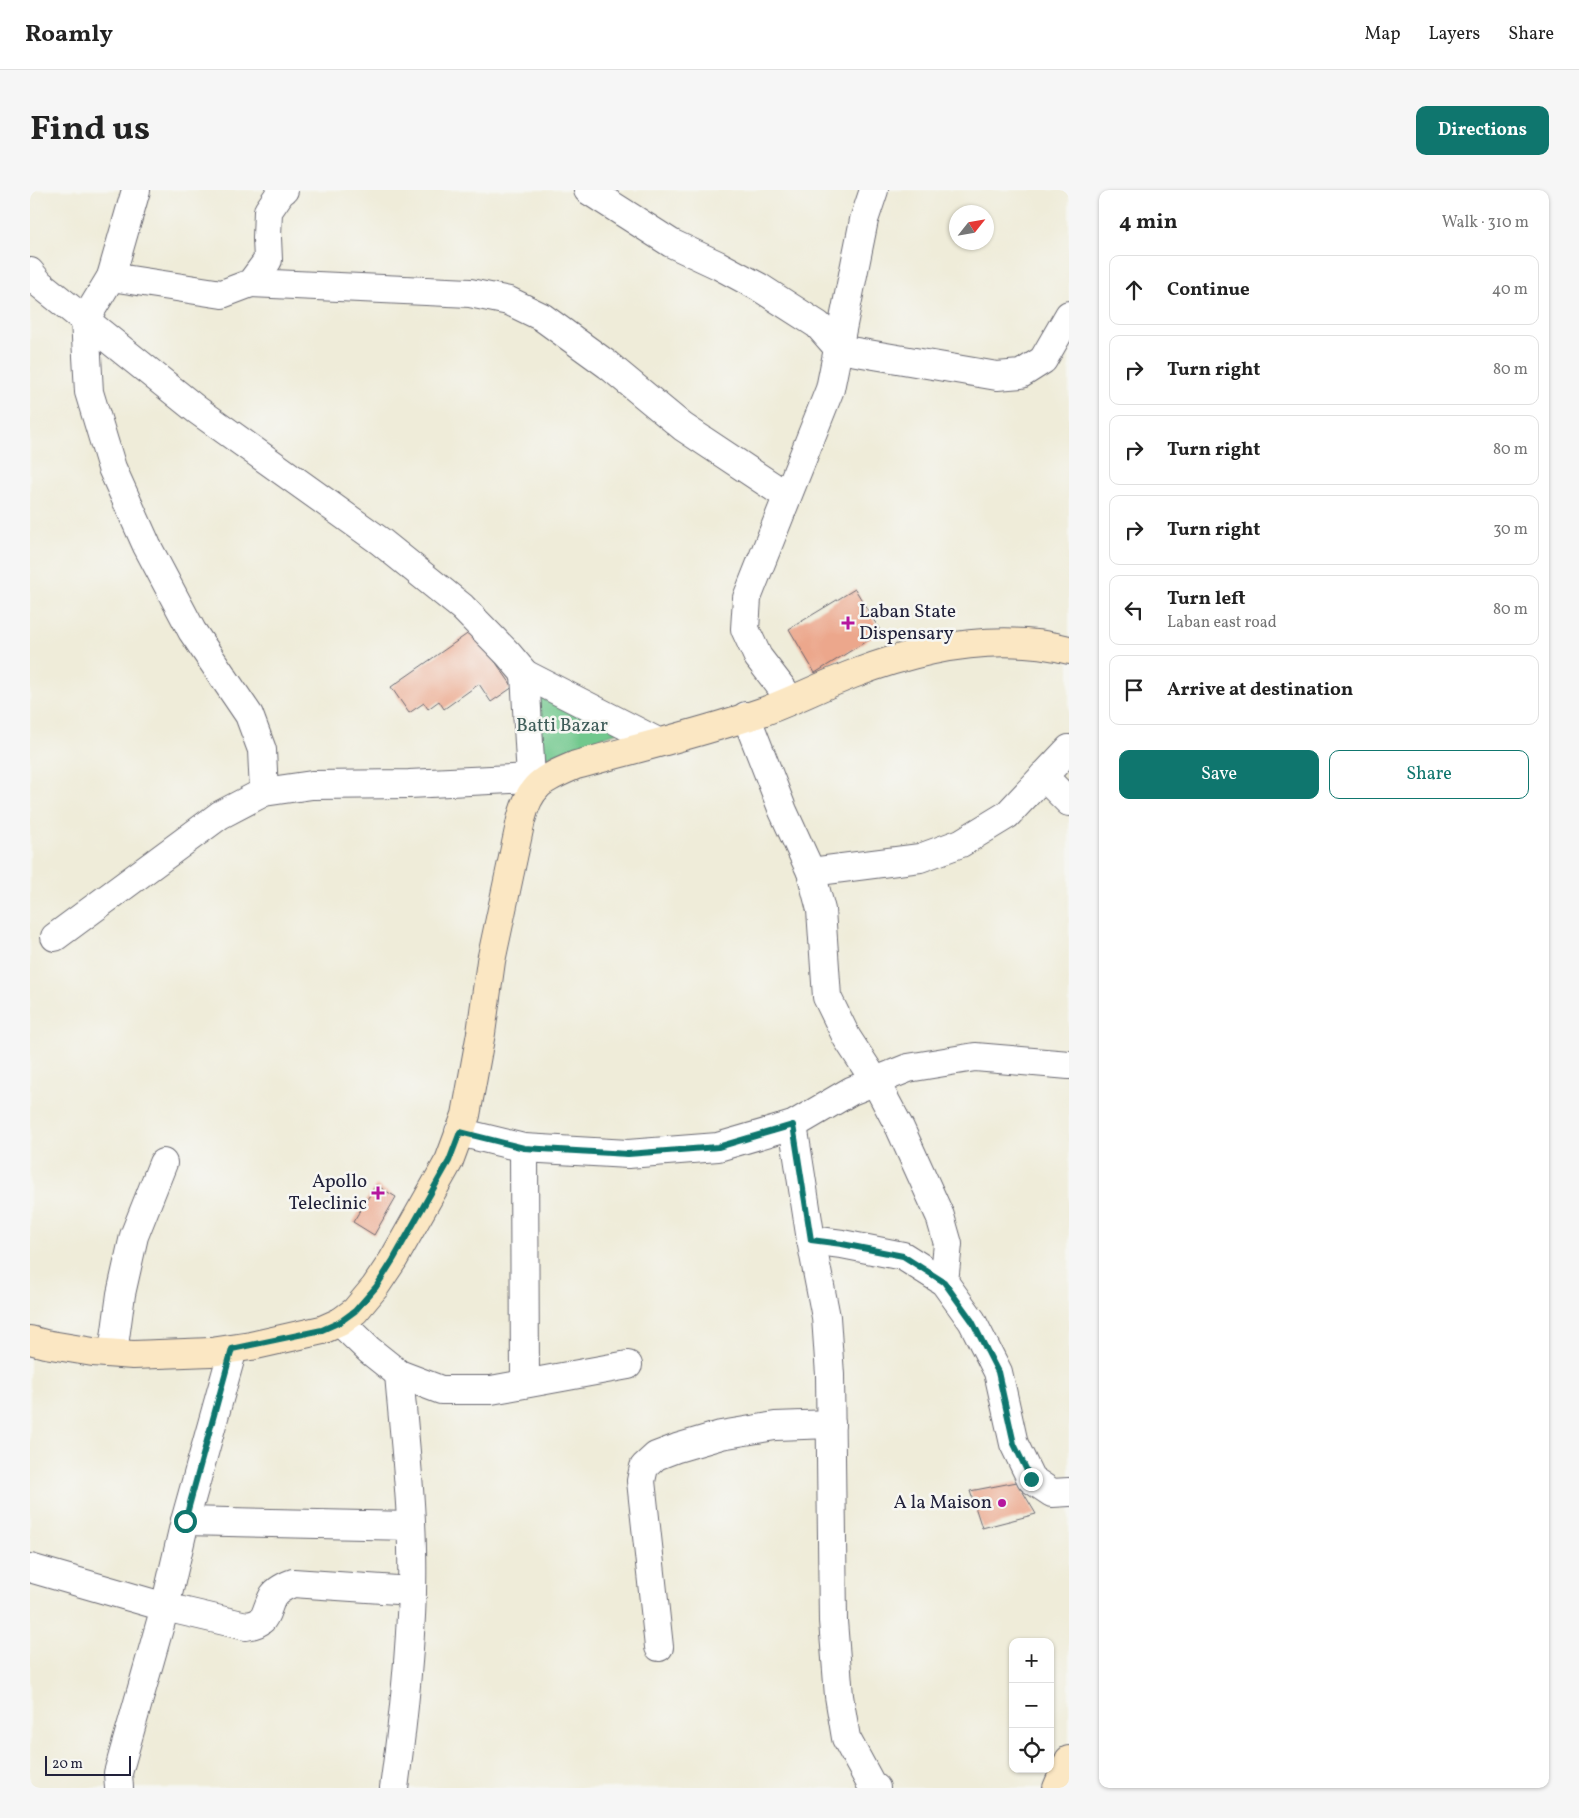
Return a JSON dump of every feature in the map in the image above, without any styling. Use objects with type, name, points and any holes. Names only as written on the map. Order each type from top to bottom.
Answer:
[{"type":"street","points":[[136,190],[111,277],[84,320],[89,392],[112,468],[146,546],[192,631],[249,715],[262,750],[264,792]]},
{"type":"street","points":[[251,283],[268,260],[268,211],[284,190]]},
{"type":"street","points":[[588,190],[671,243],[759,286],[818,325],[839,349],[997,376],[1021,374],[1043,360],[1069,315]]},
{"type":"street","points":[[791,700],[758,657],[745,630],[747,598],[830,389],[864,220],[874,190]]},
{"type":"street","points":[[111,277],[222,294],[251,283],[470,293],[510,301],[542,316],[608,365],[683,427],[787,496]]},
{"type":"street","points":[[33,284],[84,320],[197,410],[380,541],[462,607],[525,674],[658,742]]},
{"type":"street","points":[[55,937],[220,815],[264,792],[312,785],[540,782],[553,774],[576,765],[746,716],[791,700],[854,673],[911,656],[980,642],[1053,646],[1069,650]]},
{"type":"street","points":[[30,1340],[55,1346],[113,1354],[211,1352],[322,1330],[340,1322],[355,1311],[366,1299],[393,1260],[449,1161],[466,1115],[481,1033],[491,961],[524,805],[533,783],[525,674]]},
{"type":"street","points":[[746,716],[783,812],[811,872],[821,910],[827,997],[847,1038],[875,1081],[919,1166],[940,1216],[948,1244],[944,1282]]},
{"type":"street","points":[[811,872],[920,858],[961,843],[1007,814],[1069,749]]},
{"type":"street","points":[[1043,776],[1069,802]]},
{"type":"street","points":[[460,1132],[524,1148],[628,1154],[718,1147],[793,1125],[851,1091],[908,1068],[975,1057],[1069,1064]]},
{"type":"street","points":[[793,1125],[811,1240],[826,1317],[831,1424],[833,1621],[839,1696],[846,1738],[871,1784],[876,1788]]},
{"type":"street","points":[[524,1148],[525,1383]]},
{"type":"street","points":[[113,1354],[121,1294],[134,1236],[163,1163]]},
{"type":"street","points":[[811,1240],[903,1256],[944,1282],[972,1321],[998,1372],[1014,1444],[1031,1479],[1052,1493],[1069,1492]]},
{"type":"street","points":[[340,1322],[369,1350],[399,1374],[441,1390],[491,1390],[628,1365]]},
{"type":"street","points":[[120,1788],[118,1774],[165,1607],[185,1521],[232,1349]]},
{"type":"street","points":[[394,1788],[404,1711],[412,1590],[411,1526],[399,1374]]},
{"type":"street","points":[[660,1648],[640,1482],[644,1467],[656,1456],[721,1435],[775,1426],[831,1424]]},
{"type":"street","points":[[185,1521],[411,1526]]},
{"type":"street","points":[[30,1568],[165,1607],[246,1626],[257,1624],[265,1618],[274,1595],[283,1587],[293,1583],[412,1590]]},
{"type":"street","points":[[1057,1788],[1069,1760]]},
{"type":"green space","name":"Batti Bazar","points":[[536,685],[623,730],[539,760]]},
{"type":"building","points":[[855,589],[881,632],[815,673],[789,629]]},
{"type":"building","points":[[473,630],[513,687],[491,702],[479,684],[444,709],[439,701],[428,709],[424,703],[409,713],[391,687]]},
{"type":"building","points":[[376,1185],[396,1197],[374,1235],[353,1222]]},
{"type":"building","name":"A la Maison","points":[[1017,1482],[1036,1514],[982,1528],[970,1491]]},
{"type":"place","name":"Laban State Dispensary","points":[[848,623]]},
{"type":"place","name":"Apollo Teleclinic","points":[[378,1193]]},
{"type":"place","name":"A la Maison","points":[[1002,1503]]},
{"type":"route","points":[[185,1521],[232,1349],[322,1330],[340,1322],[355,1311],[376,1287],[393,1260],[449,1161],[460,1132],[524,1148],[628,1154],[718,1147],[793,1125],[811,1240],[903,1256],[944,1282],[972,1321],[998,1372],[1014,1444],[1031,1479]]}]
